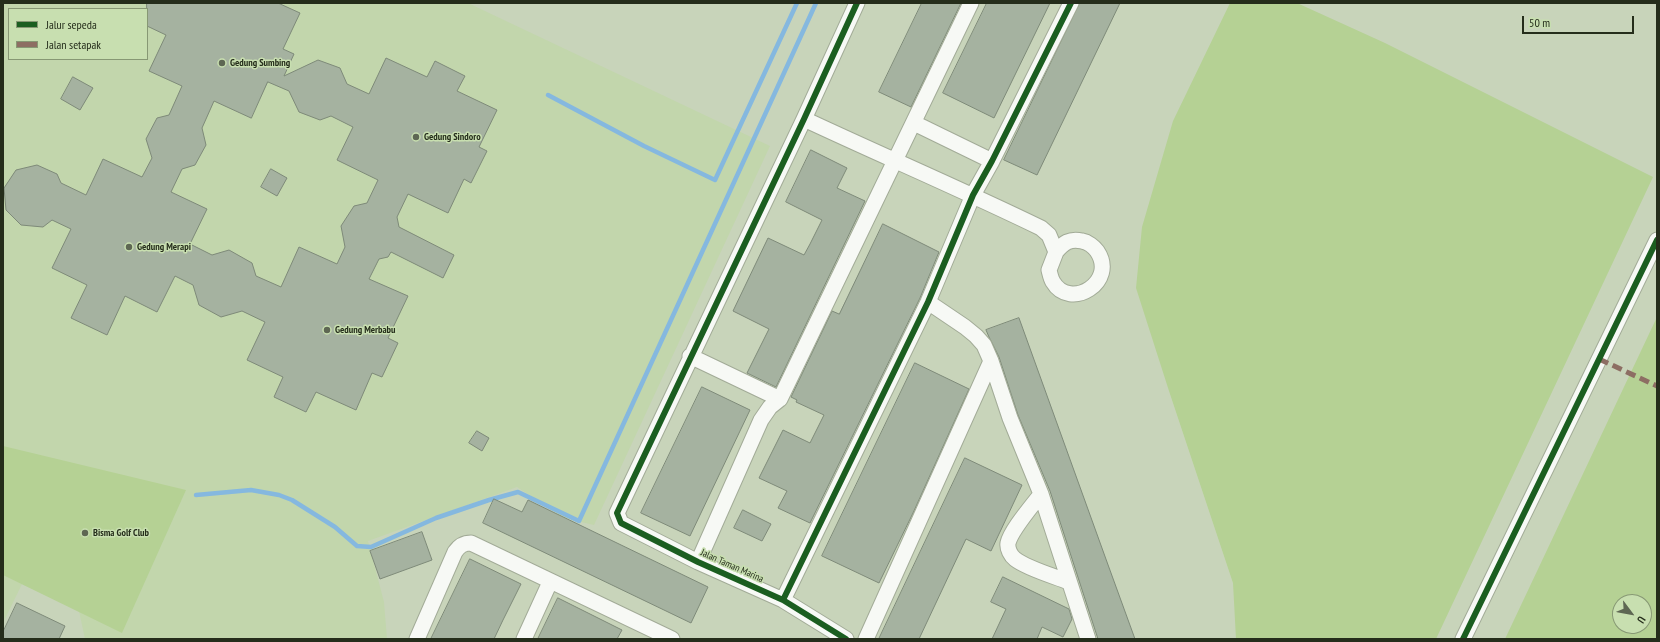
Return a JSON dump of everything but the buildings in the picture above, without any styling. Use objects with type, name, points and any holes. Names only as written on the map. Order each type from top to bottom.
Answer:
[{"type":"street","points":[[780,399],[690,356],[804,119],[857,3]]},
{"type":"street","points":[[698,562],[761,420],[770,407],[780,399],[896,162],[971,3]]},
{"type":"street","points":[[783,600],[928,302],[973,195],[992,161],[1071,3]]},
{"type":"street","points":[[804,119],[896,162],[973,195],[1041,228],[1049,235],[1056,252]]},
{"type":"street","points":[[914,123],[992,161]]},
{"type":"street","points":[[1463,639],[1657,240]]},
{"type":"street","points":[[928,302],[976,336],[984,346],[991,361],[1010,418],[1041,494],[1088,639]]},
{"type":"street","name":"Jalan Taman Marina","points":[[690,356],[618,508],[617,516],[621,523],[698,562],[783,600],[846,639]]},
{"type":"street","points":[[866,639],[991,361]]},
{"type":"street","points":[[1041,494],[1014,531],[1008,544],[1010,553],[1015,559],[1028,566],[1069,582]]},
{"type":"street","points":[[417,639],[455,552],[462,544],[471,543],[550,582],[647,634],[672,639]]},
{"type":"street","points":[[524,639],[550,582]]},
{"type":"shaded area","points":[[3,3],[468,3],[770,146],[594,525],[564,518],[517,487],[368,541],[384,602],[387,639],[85,639],[79,611],[22,584],[3,623]]},
{"type":"shaded area","points":[[1230,3],[1297,3],[1385,43],[1653,177],[1436,639],[1236,639],[1233,583],[1136,288],[1142,227],[1173,121]]},
{"type":"shaded area","points":[[1657,317],[1657,639],[1505,639]]},
{"type":"shaded area","name":"Bisma Golf Club","points":[[3,446],[186,490],[122,633],[3,575]]},
{"type":"waterway","points":[[548,95],[644,146],[715,180],[797,3]]},
{"type":"waterway","points":[[196,495],[251,490],[279,495],[292,500],[335,527],[357,546],[371,547],[436,518],[518,492],[579,521],[816,3]]},
{"type":"marked path","points":[[1599,359],[1657,386]]},
{"type":"cycle path","points":[[846,639],[783,600],[698,562],[621,523],[617,513],[804,119],[857,3]]},
{"type":"cycle path","points":[[783,600],[928,302],[973,195],[992,161],[1071,3]]},
{"type":"cycle path","points":[[1463,639],[1657,240]]},
{"type":"place","name":"Gedung Sumbing","points":[[222,63]]},
{"type":"place","name":"Gedung Sindoro","points":[[416,137]]},
{"type":"place","name":"Gedung Merapi","points":[[129,247]]},
{"type":"place","name":"Gedung Merbabu","points":[[327,330]]},
{"type":"place","name":"Bisma Golf Club","points":[[85,533]]}]
